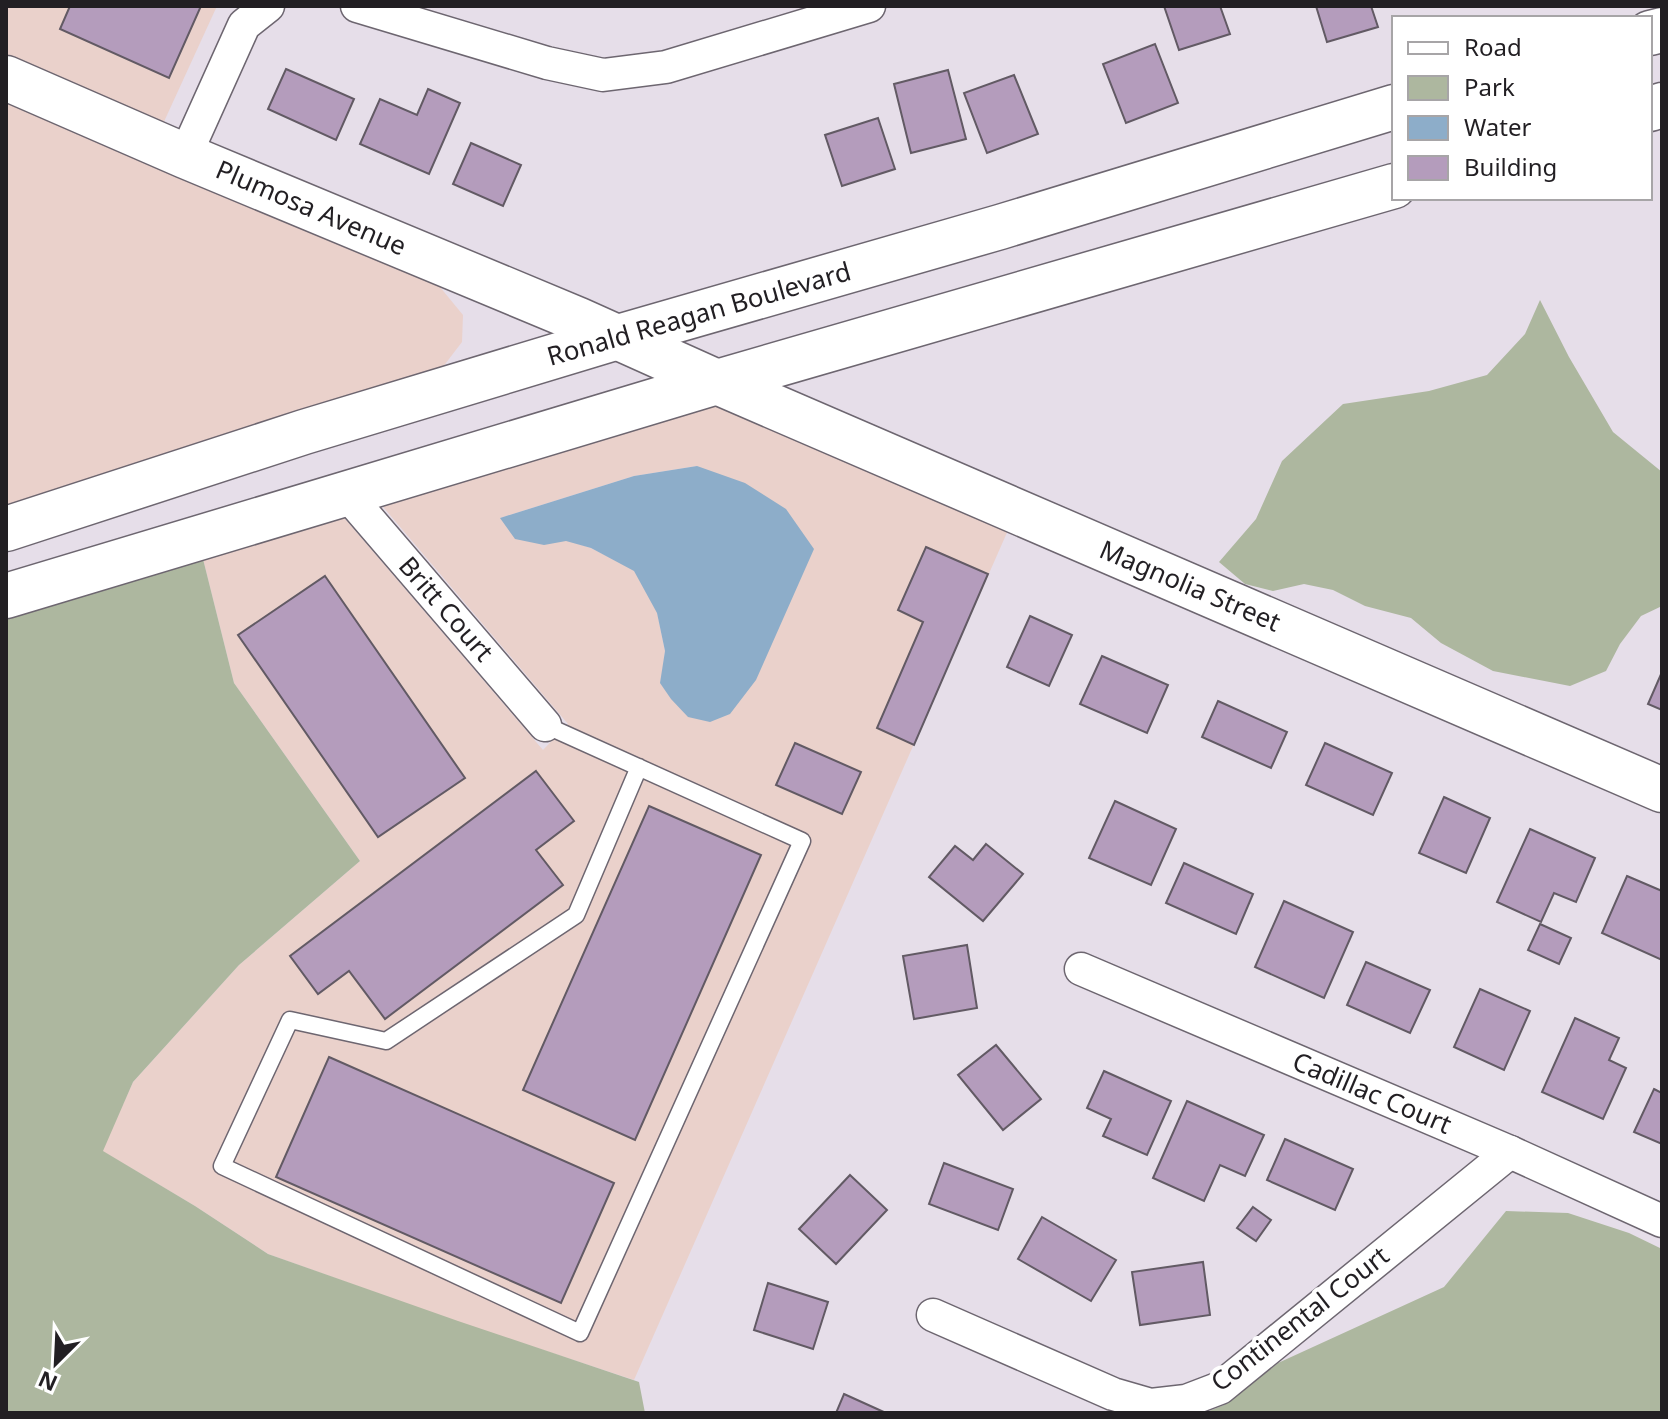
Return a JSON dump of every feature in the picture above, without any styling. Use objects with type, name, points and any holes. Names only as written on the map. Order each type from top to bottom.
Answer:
[{"type":"main road","name":"Plumosa Avenue","points":[[6,78],[618,337],[717,382]]},
{"type":"main road","name":"Ronald Reagan Boulevard","points":[[6,529],[304,432],[618,337],[1000,227],[1392,108]]},
{"type":"main road","points":[[6,596],[717,382],[1392,187]]},
{"type":"main road","name":"Magnolia Street","points":[[717,382],[1662,790]]},
{"type":"street","points":[[185,156],[244,25],[268,6]]},
{"type":"street","points":[[357,6],[547,63],[603,75],[666,67],[869,6]]},
{"type":"street","name":"Britt Court","points":[[346,493],[545,725]]},
{"type":"street","name":"Cadillac Court","points":[[1081,969],[1510,1152],[1662,1221]]},
{"type":"street","name":"Continental Court","points":[[933,1315],[1113,1394],[1151,1405],[1186,1401],[1220,1388],[1510,1152]]},
{"type":"lane","points":[[545,725],[639,767],[802,841],[580,1333],[222,1166],[290,1020],[386,1041],[576,915],[639,767]]},
{"type":"shaded area","points":[[6,6],[217,6],[162,126],[6,58]]},
{"type":"shaded area","points":[[6,98],[435,281],[463,315],[462,342],[436,376],[6,511]]},
{"type":"shaded area","points":[[715,401],[1009,528],[634,1380],[458,1322],[268,1254],[102,1151],[133,1082],[239,965],[360,861],[234,683],[202,555],[340,513],[543,750],[568,724],[378,501]],"holes":[[[697,466],[661,683],[665,651],[657,612],[634,570],[591,548],[500,518],[634,476]]]},
{"type":"green space","points":[[1540,300],[1613,432],[1662,472],[1662,606],[1641,616],[1620,644],[1606,671],[1570,686],[1493,671],[1441,643],[1411,618],[1365,606],[1333,590],[1304,584],[1273,591],[1245,584],[1219,562],[1256,519],[1282,461],[1343,404],[1429,391],[1487,375],[1525,334]]},
{"type":"green space","points":[[202,555],[234,683],[360,861],[239,965],[133,1082],[103,1151],[268,1254],[639,1382],[645,1413],[6,1413],[6,614]]},
{"type":"green space","points":[[1506,1211],[1568,1213],[1629,1233],[1662,1249],[1662,1413],[1204,1413],[1224,1405],[1278,1363],[1444,1287]]},
{"type":"water","points":[[697,466],[745,483],[786,509],[814,549],[756,680],[730,714],[710,722],[688,717],[660,683],[665,651],[657,613],[634,571],[591,548],[566,541],[544,545],[515,539],[500,518],[634,476]]},
{"type":"building","points":[[70,6],[201,6],[169,78],[60,29]]},
{"type":"building","points":[[1164,6],[1220,6],[1230,34],[1179,50]]},
{"type":"building","points":[[1316,6],[1371,6],[1378,27],[1327,42]]},
{"type":"building","points":[[1155,44],[1178,103],[1126,123],[1103,64]]},
{"type":"building","points":[[286,69],[354,99],[336,140],[268,109]]},
{"type":"building","points":[[948,70],[966,139],[911,153],[894,84]]},
{"type":"building","points":[[1014,75],[1038,134],[987,153],[964,93]]},
{"type":"building","points":[[428,89],[460,103],[429,174],[360,144],[380,99],[417,115]]},
{"type":"building","points":[[878,118],[895,169],[842,186],[825,135]]},
{"type":"building","points":[[471,143],[521,165],[503,206],[453,184]]},
{"type":"building","points":[[926,547],[988,574],[914,745],[877,728],[923,622],[898,610]]},
{"type":"building","points":[[325,576],[465,778],[378,837],[238,635]]},
{"type":"building","points":[[1030,616],[1072,635],[1049,686],[1007,667]]},
{"type":"building","points":[[1102,656],[1168,685],[1147,733],[1080,704]]},
{"type":"building","points":[[1662,672],[1662,710],[1648,704]]},
{"type":"building","points":[[1218,701],[1287,732],[1271,768],[1202,737]]},
{"type":"building","points":[[795,743],[861,772],[842,814],[776,785]]},
{"type":"building","points":[[1325,743],[1392,773],[1373,815],[1306,785]]},
{"type":"building","points":[[536,771],[574,821],[536,850],[563,885],[385,1019],[349,971],[318,994],[290,956]]},
{"type":"building","points":[[1444,797],[1490,818],[1466,873],[1419,853]]},
{"type":"building","points":[[1115,801],[1176,829],[1151,885],[1089,858]]},
{"type":"building","points":[[649,806],[761,855],[635,1140],[523,1090]]},
{"type":"building","points":[[1530,829],[1595,858],[1576,902],[1554,893],[1541,922],[1497,902]]},
{"type":"building","points":[[986,844],[1023,874],[983,921],[929,877],[955,846],[973,860]]},
{"type":"building","points":[[1184,863],[1253,894],[1236,934],[1166,903]]},
{"type":"building","points":[[1627,876],[1662,891],[1662,960],[1602,933]]},
{"type":"building","points":[[1284,901],[1353,932],[1324,998],[1255,967]]},
{"type":"building","points":[[1540,924],[1571,938],[1559,964],[1528,950]]},
{"type":"building","points":[[967,945],[977,1008],[914,1019],[903,956]]},
{"type":"building","points":[[1366,962],[1430,990],[1410,1033],[1347,1005]]},
{"type":"building","points":[[1480,989],[1530,1011],[1504,1070],[1454,1047]]},
{"type":"building","points":[[1575,1018],[1619,1038],[1609,1060],[1626,1068],[1603,1119],[1542,1092]]},
{"type":"building","points":[[996,1045],[1041,1099],[1003,1130],[958,1075]]},
{"type":"building","points":[[329,1057],[614,1183],[561,1303],[276,1177]]},
{"type":"building","points":[[1104,1071],[1171,1101],[1147,1155],[1103,1136],[1111,1119],[1087,1108]]},
{"type":"building","points":[[1654,1089],[1662,1093],[1662,1144],[1634,1132]]},
{"type":"building","points":[[1187,1101],[1264,1135],[1245,1176],[1220,1165],[1204,1201],[1153,1178]]},
{"type":"building","points":[[1285,1139],[1353,1169],[1335,1210],[1267,1180]]},
{"type":"building","points":[[944,1163],[1013,1189],[998,1230],[929,1204]]},
{"type":"building","points":[[850,1175],[887,1210],[836,1264],[799,1229]]},
{"type":"building","points":[[1253,1207],[1271,1220],[1256,1241],[1237,1228]]},
{"type":"building","points":[[1042,1217],[1116,1260],[1091,1301],[1018,1259]]},
{"type":"building","points":[[1203,1262],[1210,1315],[1140,1325],[1132,1272]]},
{"type":"building","points":[[768,1283],[828,1302],[813,1349],[754,1330]]},
{"type":"building","points":[[844,1394],[886,1413],[836,1413]]}]
